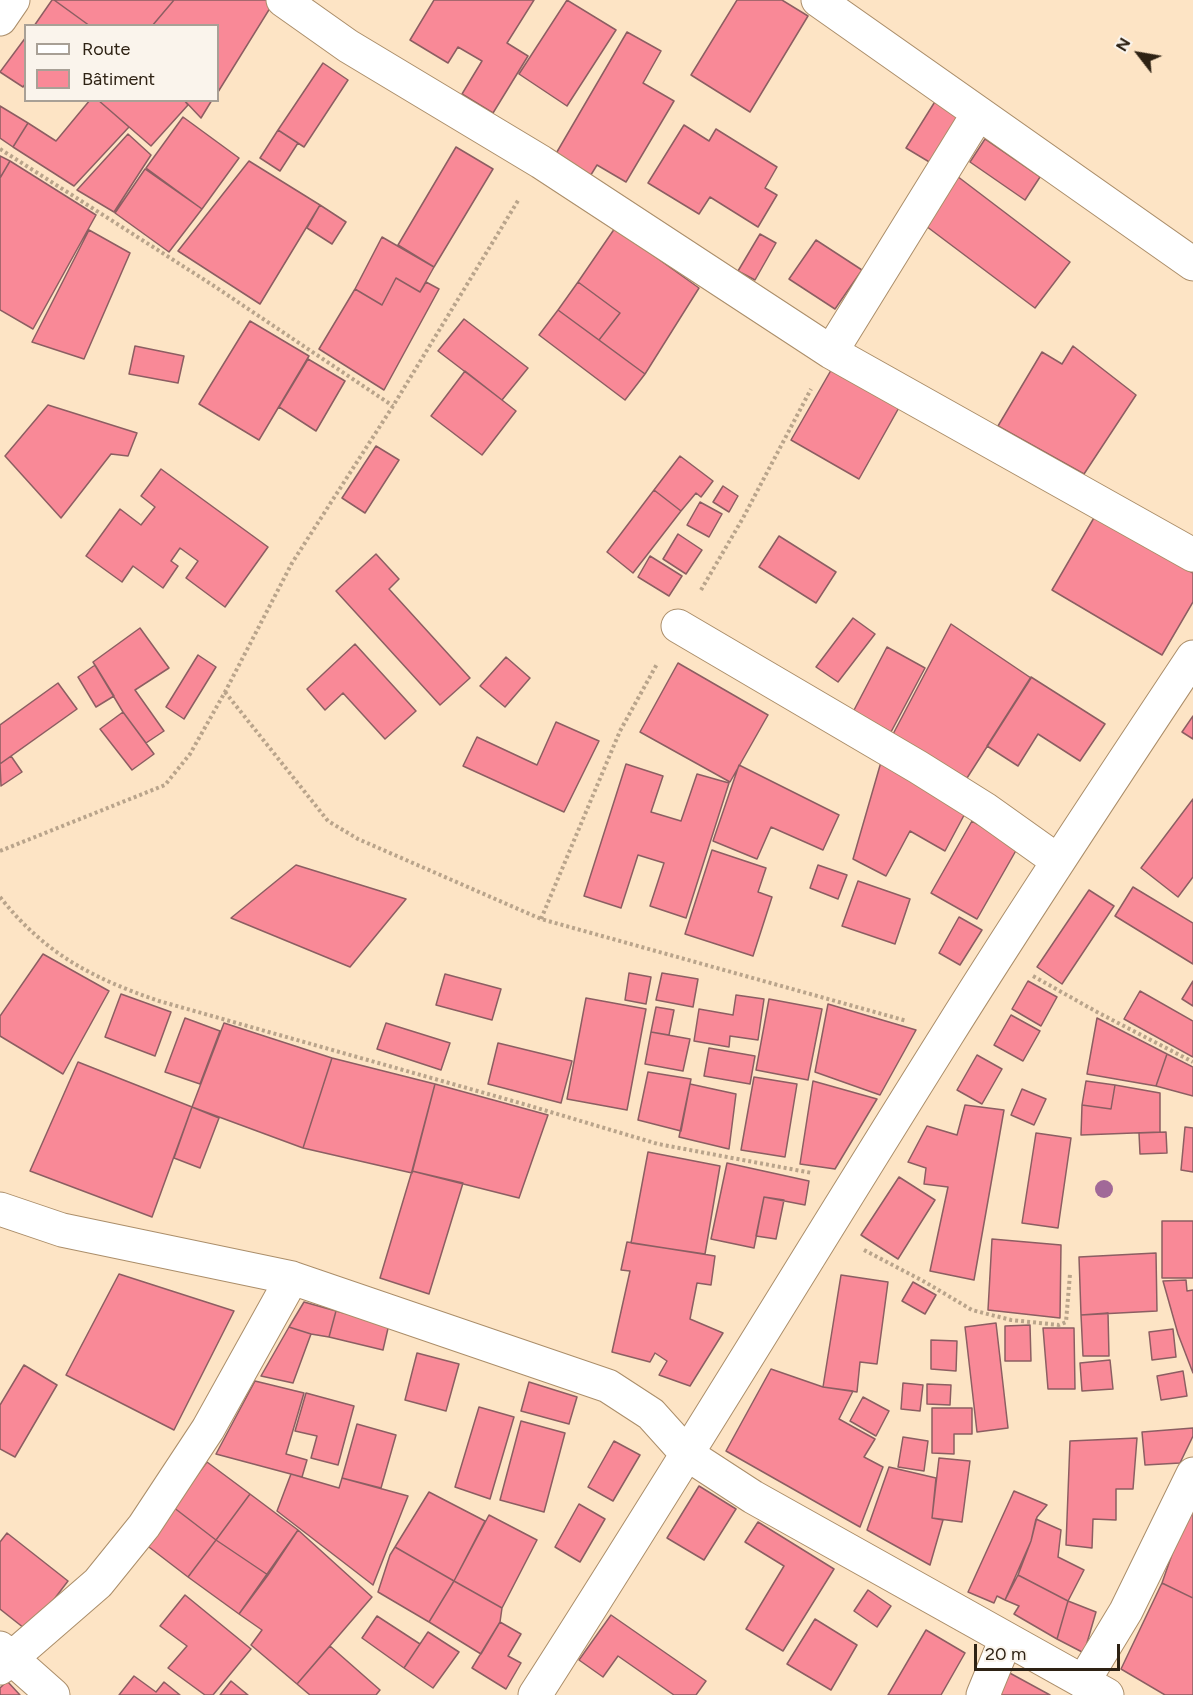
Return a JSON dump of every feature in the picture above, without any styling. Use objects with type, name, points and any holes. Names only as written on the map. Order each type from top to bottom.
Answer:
[{"type":"street","points":[[0,19],[13,0]]},
{"type":"street","points":[[284,0],[348,46],[541,162],[831,352],[1193,555]]},
{"type":"street","points":[[818,0],[1193,264]]},
{"type":"street","points":[[831,352],[978,114]]},
{"type":"street","points":[[678,626],[918,766],[985,809],[1058,861]]},
{"type":"street","points":[[535,1695],[948,1032],[1193,657]]},
{"type":"street","points":[[0,1209],[62,1230],[292,1278],[608,1386],[651,1414],[687,1454],[753,1497],[1095,1688],[1126,1611],[1193,1474]]},
{"type":"street","points":[[53,1695],[4,1658],[98,1583],[144,1526],[208,1429],[292,1278]]},
{"type":"street","points":[[984,1695],[1006,1639]]},
{"type":"path","points":[[0,149],[214,286],[393,406]]},
{"type":"path","points":[[0,851],[165,785],[190,754],[292,563],[393,406],[541,162]]},
{"type":"path","points":[[225,692],[328,821],[358,839],[541,919],[948,1032]]},
{"type":"path","points":[[0,897],[44,944],[75,965],[119,987],[159,1001],[658,1144],[857,1180]]},
{"type":"path","points":[[998,955],[1088,1007],[1193,1062]]},
{"type":"path","points":[[828,1227],[876,1258],[925,1282],[972,1310],[1011,1320],[1059,1325],[1066,1322],[1070,1274]]},
{"type":"building","points":[[54,0],[87,24],[35,24]]},
{"type":"building","points":[[54,0],[174,0],[154,24],[87,24]]},
{"type":"building","points":[[174,0],[275,0],[219,90],[219,24],[154,24]]},
{"type":"building","points":[[434,0],[534,0],[507,43],[528,56],[493,113],[462,94],[482,61],[458,47],[448,63],[410,40]]},
{"type":"building","points":[[567,0],[616,30],[567,106],[519,74]]},
{"type":"building","points":[[737,0],[782,0],[808,16],[750,112],[691,75]]},
{"type":"building","points":[[627,32],[661,51],[643,83],[674,101],[626,182],[597,165],[589,178],[554,157]]},
{"type":"building","points":[[24,40],[24,86],[0,72]]},
{"type":"building","points":[[323,63],[348,80],[304,147],[278,130]]},
{"type":"building","points":[[936,100],[961,117],[931,163],[906,148]]},
{"type":"building","points":[[88,102],[100,102],[129,127],[74,186],[13,147],[28,123],[56,141]]},
{"type":"building","points":[[100,102],[186,102],[188,105],[151,146]]},
{"type":"building","points":[[186,102],[211,102],[201,118]]},
{"type":"building","points":[[0,106],[28,123],[13,147],[0,138]]},
{"type":"building","points":[[183,117],[239,158],[202,209],[146,168]]},
{"type":"building","points":[[684,125],[709,141],[716,129],[777,167],[765,188],[777,195],[758,227],[710,197],[699,214],[648,183]]},
{"type":"building","points":[[278,130],[298,143],[280,171],[260,158]]},
{"type":"building","points":[[128,134],[151,155],[114,212],[77,190]]},
{"type":"building","points":[[985,139],[1040,177],[1025,200],[970,162]]},
{"type":"building","points":[[456,147],[493,169],[434,267],[398,245]]},
{"type":"building","points":[[0,156],[10,161],[0,178]]},
{"type":"building","points":[[10,161],[96,215],[33,329],[0,310],[0,178]]},
{"type":"building","points":[[249,161],[320,205],[260,304],[178,251]]},
{"type":"building","points":[[145,169],[202,209],[169,252],[115,213]]},
{"type":"building","points":[[953,173],[1070,262],[1035,308],[918,220]]},
{"type":"building","points":[[320,205],[346,222],[332,244],[307,228]]},
{"type":"building","points":[[615,228],[699,288],[645,374],[599,340],[620,313],[578,282]]},
{"type":"building","points":[[89,230],[130,253],[84,359],[32,342]]},
{"type":"building","points":[[760,234],[776,243],[755,280],[738,271]]},
{"type":"building","points":[[382,237],[434,267],[420,292],[396,278],[382,305],[355,289]]},
{"type":"building","points":[[816,240],[862,270],[835,309],[789,279]]},
{"type":"building","points":[[396,278],[420,292],[426,282],[439,289],[384,390],[319,349],[355,289],[382,305]]},
{"type":"building","points":[[578,282],[620,313],[599,340],[558,310]]},
{"type":"building","points":[[558,310],[645,374],[625,400],[539,335]]},
{"type":"building","points":[[464,319],[528,368],[502,400],[438,351]]},
{"type":"building","points":[[250,321],[309,356],[259,440],[199,404]]},
{"type":"building","points":[[135,346],[184,356],[178,383],[129,374]]},
{"type":"building","points":[[1073,346],[1136,395],[1084,474],[998,426],[1042,352],[1062,364]]},
{"type":"building","points":[[308,359],[345,381],[316,431],[279,407]]},
{"type":"building","points":[[834,365],[901,404],[859,479],[791,440]]},
{"type":"building","points":[[465,371],[516,411],[482,455],[431,416]]},
{"type":"building","points":[[48,405],[137,433],[128,456],[111,454],[61,518],[5,456]]},
{"type":"building","points":[[376,446],[399,460],[365,513],[342,498]]},
{"type":"building","points":[[680,456],[713,481],[701,497],[696,493],[681,511],[654,490]]},
{"type":"building","points":[[161,469],[268,547],[225,607],[186,578],[198,561],[180,548],[171,561],[178,566],[163,588],[133,566],[122,582],[86,556],[120,509],[141,525],[155,507],[141,496]]},
{"type":"building","points":[[723,486],[738,496],[729,512],[713,502]]},
{"type":"building","points":[[654,490],[681,511],[633,573],[607,552]]},
{"type":"building","points":[[700,502],[722,514],[709,537],[687,525]]},
{"type":"building","points":[[1095,516],[1193,573],[1193,602],[1162,655],[1052,590]]},
{"type":"building","points":[[678,534],[702,550],[686,574],[663,559]]},
{"type":"building","points":[[779,536],[836,572],[816,603],[759,567]]},
{"type":"building","points":[[376,554],[399,579],[389,589],[470,678],[440,705],[336,591]]},
{"type":"building","points":[[650,556],[682,576],[669,596],[638,577]]},
{"type":"building","points":[[853,618],[875,634],[838,682],[816,667]]},
{"type":"building","points":[[951,624],[1031,678],[967,778],[892,736]]},
{"type":"building","points":[[140,628],[169,668],[135,690],[164,731],[146,743],[123,712],[93,662]]},
{"type":"building","points":[[355,644],[416,711],[385,739],[343,693],[325,710],[307,689]]},
{"type":"building","points":[[887,647],[925,668],[891,732],[853,712]]},
{"type":"building","points":[[198,655],[216,667],[184,719],[166,707]]},
{"type":"building","points":[[506,657],[530,678],[505,707],[480,686]]},
{"type":"building","points":[[678,663],[768,715],[730,782],[640,732]]},
{"type":"building","points":[[95,665],[114,696],[96,707],[78,677]]},
{"type":"building","points":[[1031,677],[1105,724],[1080,761],[1038,734],[1018,766],[987,746]]},
{"type":"building","points":[[58,683],[77,709],[0,764],[0,725]]},
{"type":"building","points":[[123,712],[154,754],[132,770],[100,729]]},
{"type":"building","points":[[1193,716],[1193,739],[1182,732]]},
{"type":"building","points":[[556,722],[599,741],[564,812],[463,766],[477,737],[537,765]]},
{"type":"building","points":[[11,756],[22,772],[1,786],[0,764]]},
{"type":"building","points":[[881,762],[970,804],[945,851],[910,831],[886,876],[853,859]]},
{"type":"building","points":[[626,764],[663,776],[651,812],[681,821],[697,774],[729,783],[686,918],[650,906],[664,863],[638,855],[621,908],[584,896]]},
{"type":"building","points":[[739,765],[839,815],[823,850],[771,827],[757,859],[713,841]]},
{"type":"building","points":[[1193,799],[1193,877],[1178,897],[1141,868]]},
{"type":"building","points":[[972,821],[1018,847],[977,919],[931,893]]},
{"type":"building","points":[[712,850],[766,868],[758,892],[772,897],[753,956],[685,934]]},
{"type":"building","points":[[296,865],[406,899],[350,967],[231,918]]},
{"type":"building","points":[[818,865],[847,875],[838,899],[810,888]]},
{"type":"building","points":[[858,881],[910,899],[895,944],[842,926]]},
{"type":"building","points":[[1133,887],[1193,923],[1193,964],[1115,916]]},
{"type":"building","points":[[1089,890],[1114,906],[1062,984],[1037,967]]},
{"type":"building","points":[[959,917],[982,930],[960,965],[939,953]]},
{"type":"building","points":[[43,954],[109,991],[63,1074],[0,1036],[0,1016]]},
{"type":"building","points":[[629,973],[651,977],[646,1004],[625,1000]]},
{"type":"building","points":[[662,973],[698,979],[693,1007],[656,1000]]},
{"type":"building","points":[[445,974],[501,989],[492,1020],[436,1005]]},
{"type":"building","points":[[1028,981],[1057,997],[1041,1026],[1012,1009]]},
{"type":"building","points":[[1193,981],[1193,1006],[1182,999]]},
{"type":"building","points":[[1140,991],[1193,1021],[1193,1057],[1124,1019]]},
{"type":"building","points":[[121,994],[171,1012],[155,1056],[105,1037]]},
{"type":"building","points":[[736,995],[764,999],[758,1040],[730,1036],[729,1047],[694,1041],[699,1009],[733,1015]]},
{"type":"building","points":[[586,998],[646,1009],[627,1110],[567,1099]]},
{"type":"building","points":[[769,999],[822,1009],[808,1080],[756,1070]]},
{"type":"building","points":[[828,1004],[916,1030],[880,1095],[815,1072]]},
{"type":"building","points":[[656,1007],[674,1010],[669,1035],[651,1032]]},
{"type":"building","points":[[1011,1015],[1040,1031],[1023,1061],[994,1045]]},
{"type":"building","points":[[185,1018],[220,1031],[200,1084],[165,1072]]},
{"type":"building","points":[[1097,1018],[1167,1054],[1156,1086],[1087,1074]]},
{"type":"building","points":[[224,1023],[332,1058],[303,1148],[192,1107]]},
{"type":"building","points":[[386,1023],[450,1043],[441,1070],[377,1049]]},
{"type":"building","points":[[651,1032],[690,1039],[683,1071],[645,1064]]},
{"type":"building","points":[[498,1043],[572,1061],[561,1103],[488,1084]]},
{"type":"building","points":[[709,1048],[755,1056],[750,1084],[704,1076]]},
{"type":"building","points":[[1167,1054],[1193,1067],[1193,1096],[1156,1086]]},
{"type":"building","points":[[977,1055],[1002,1069],[982,1104],[957,1090]]},
{"type":"building","points":[[332,1058],[435,1084],[412,1173],[303,1148]]},
{"type":"building","points":[[78,1062],[192,1107],[152,1217],[30,1171]]},
{"type":"building","points":[[648,1072],[691,1079],[681,1131],[638,1120]]},
{"type":"building","points":[[754,1077],[797,1084],[785,1157],[741,1150]]},
{"type":"building","points":[[813,1081],[877,1099],[835,1169],[800,1164]]},
{"type":"building","points":[[1086,1081],[1115,1085],[1111,1109],[1082,1105]]},
{"type":"building","points":[[435,1084],[548,1115],[519,1198],[412,1171]]},
{"type":"building","points":[[690,1084],[736,1094],[729,1149],[679,1137]]},
{"type":"building","points":[[1115,1085],[1160,1093],[1160,1132],[1081,1135],[1082,1105],[1111,1109]]},
{"type":"building","points":[[1022,1089],[1046,1099],[1034,1125],[1011,1115]]},
{"type":"building","points":[[965,1105],[1004,1110],[974,1280],[930,1271],[948,1187],[924,1184],[926,1168],[908,1162],[927,1126],[957,1135]]},
{"type":"building","points":[[192,1107],[219,1118],[200,1168],[174,1158]]},
{"type":"building","points":[[1185,1127],[1193,1128],[1193,1172],[1181,1170]]},
{"type":"building","points":[[1166,1132],[1167,1153],[1140,1154],[1139,1133]]},
{"type":"building","points":[[1036,1133],[1071,1138],[1058,1228],[1022,1223]]},
{"type":"building","points":[[648,1152],[720,1166],[705,1254],[631,1243]]},
{"type":"building","points":[[727,1163],[809,1181],[805,1205],[764,1197],[754,1248],[711,1239]]},
{"type":"building","points":[[412,1171],[463,1183],[429,1294],[380,1278]]},
{"type":"building","points":[[899,1177],[935,1200],[898,1259],[861,1235]]},
{"type":"building","points":[[764,1197],[784,1200],[776,1239],[756,1236]]},
{"type":"building","points":[[1162,1221],[1193,1221],[1193,1278],[1162,1278]]},
{"type":"building","points":[[992,1239],[1061,1245],[1060,1318],[988,1310]]},
{"type":"building","points":[[627,1242],[715,1256],[711,1285],[697,1283],[690,1319],[723,1333],[690,1386],[659,1375],[667,1361],[655,1353],[650,1362],[612,1352],[630,1271],[621,1270]]},
{"type":"building","points":[[1156,1253],[1157,1311],[1081,1315],[1079,1257]]},
{"type":"building","points":[[119,1274],[234,1311],[174,1430],[66,1375]]},
{"type":"building","points":[[841,1275],[888,1282],[877,1364],[860,1362],[857,1392],[823,1387]]},
{"type":"building","points":[[1186,1280],[1187,1291],[1193,1290],[1193,1373],[1178,1334],[1163,1281]]},
{"type":"building","points":[[913,1282],[936,1295],[925,1314],[902,1301]]},
{"type":"building","points":[[304,1302],[336,1311],[329,1337],[289,1327]]},
{"type":"building","points":[[336,1311],[389,1324],[383,1350],[329,1337]]},
{"type":"building","points":[[1108,1313],[1109,1356],[1083,1356],[1081,1315]]},
{"type":"building","points":[[996,1323],[1008,1428],[977,1432],[965,1327]]},
{"type":"building","points":[[1030,1325],[1031,1361],[1005,1361],[1005,1326]]},
{"type":"building","points":[[289,1327],[311,1334],[293,1383],[261,1376]]},
{"type":"building","points":[[1043,1328],[1074,1328],[1075,1389],[1048,1389]]},
{"type":"building","points":[[1173,1329],[1176,1357],[1152,1360],[1149,1332]]},
{"type":"building","points":[[931,1340],[957,1341],[956,1371],[931,1369]]},
{"type":"building","points":[[417,1353],[459,1364],[446,1411],[405,1400]]},
{"type":"building","points":[[1110,1360],[1113,1389],[1082,1391],[1080,1363]]},
{"type":"building","points":[[24,1365],[57,1385],[15,1457],[0,1449],[0,1405]]},
{"type":"building","points":[[771,1369],[823,1387],[853,1391],[839,1419],[875,1439],[864,1457],[883,1467],[860,1527],[726,1451]]},
{"type":"building","points":[[1183,1371],[1187,1396],[1161,1400],[1157,1376]]},
{"type":"building","points":[[255,1381],[304,1393],[286,1454],[307,1460],[302,1477],[216,1454]]},
{"type":"building","points":[[529,1382],[577,1397],[569,1424],[521,1411]]},
{"type":"building","points":[[903,1383],[923,1385],[920,1411],[901,1409]]},
{"type":"building","points":[[927,1384],[951,1385],[950,1405],[927,1404]]},
{"type":"building","points":[[306,1393],[354,1406],[338,1465],[311,1458],[317,1436],[295,1431]]},
{"type":"building","points":[[863,1397],[889,1411],[876,1436],[850,1421]]},
{"type":"building","points":[[479,1407],[514,1417],[490,1499],[455,1487]]},
{"type":"building","points":[[932,1408],[972,1408],[972,1434],[954,1434],[954,1454],[932,1453]]},
{"type":"building","points":[[521,1421],[565,1433],[544,1512],[500,1500]]},
{"type":"building","points":[[357,1424],[396,1435],[381,1488],[342,1478]]},
{"type":"building","points":[[1193,1428],[1193,1436],[1180,1463],[1145,1465],[1142,1432]]},
{"type":"building","points":[[903,1437],[928,1441],[924,1471],[898,1467]]},
{"type":"building","points":[[1137,1438],[1133,1489],[1116,1489],[1116,1520],[1093,1519],[1092,1548],[1066,1545],[1070,1441]]},
{"type":"building","points":[[614,1441],[640,1455],[613,1501],[588,1487]]},
{"type":"building","points":[[939,1458],[970,1461],[962,1522],[932,1518]]},
{"type":"building","points":[[207,1462],[250,1494],[216,1540],[173,1507]]},
{"type":"building","points":[[889,1467],[936,1478],[932,1518],[943,1520],[930,1565],[867,1530]]},
{"type":"building","points":[[291,1474],[339,1488],[342,1478],[408,1496],[373,1585],[277,1511]]},
{"type":"building","points":[[699,1486],[736,1509],[704,1560],[667,1538]]},
{"type":"building","points":[[1014,1491],[1047,1505],[1037,1517],[1031,1541],[1005,1600],[997,1596],[994,1603],[968,1592]]},
{"type":"building","points":[[429,1492],[485,1521],[454,1581],[395,1547]]},
{"type":"building","points":[[250,1494],[298,1530],[268,1575],[216,1540]]},
{"type":"building","points":[[1191,1500],[1193,1501],[1193,1598],[1162,1583]]},
{"type":"building","points":[[579,1504],[605,1519],[580,1562],[555,1547]]},
{"type":"building","points":[[173,1507],[216,1540],[188,1577],[145,1544]]},
{"type":"building","points":[[489,1515],[537,1540],[502,1608],[454,1581]]},
{"type":"building","points":[[1036,1519],[1061,1530],[1058,1557],[1084,1570],[1068,1601],[1018,1575],[1031,1541]]},
{"type":"building","points":[[758,1522],[834,1569],[783,1651],[746,1629],[784,1566],[745,1542]]},
{"type":"building","points":[[298,1530],[372,1597],[297,1684],[251,1645],[262,1630],[239,1614]]},
{"type":"building","points":[[7,1533],[68,1581],[29,1632],[0,1609],[0,1542]]},
{"type":"building","points":[[216,1540],[268,1575],[239,1614],[188,1577]]},
{"type":"building","points":[[395,1547],[454,1581],[429,1622],[378,1592],[390,1555]]},
{"type":"building","points":[[1018,1575],[1068,1601],[1057,1639],[1014,1614],[1019,1606],[1005,1600]]},
{"type":"building","points":[[454,1581],[502,1608],[500,1622],[481,1654],[429,1622]]},
{"type":"building","points":[[1162,1583],[1193,1598],[1193,1695],[1165,1695],[1121,1669]]},
{"type":"building","points":[[868,1590],[891,1606],[877,1627],[854,1611]]},
{"type":"building","points":[[185,1595],[251,1649],[213,1695],[205,1695],[168,1668],[187,1646],[160,1626]]},
{"type":"building","points":[[1068,1601],[1096,1612],[1084,1653],[1057,1639]]},
{"type":"building","points":[[611,1615],[706,1681],[696,1695],[674,1695],[618,1656],[603,1677],[579,1660]]},
{"type":"building","points":[[377,1616],[420,1644],[404,1668],[362,1638]]},
{"type":"building","points":[[815,1619],[857,1645],[831,1690],[787,1664]]},
{"type":"building","points":[[500,1622],[521,1634],[508,1656],[521,1663],[506,1689],[472,1668]]},
{"type":"building","points":[[926,1630],[965,1653],[941,1695],[888,1695]]},
{"type":"building","points":[[428,1632],[459,1652],[433,1688],[404,1668]]},
{"type":"building","points":[[330,1646],[380,1690],[376,1695],[310,1695],[297,1684]]},
{"type":"building","points":[[1006,1671],[1050,1695],[993,1695]]},
{"type":"building","points":[[134,1676],[156,1692],[164,1682],[180,1695],[119,1695]]},
{"type":"building","points":[[7,1681],[20,1695],[0,1695],[0,1688]]},
{"type":"building","points":[[231,1681],[248,1695],[220,1695]]}]
